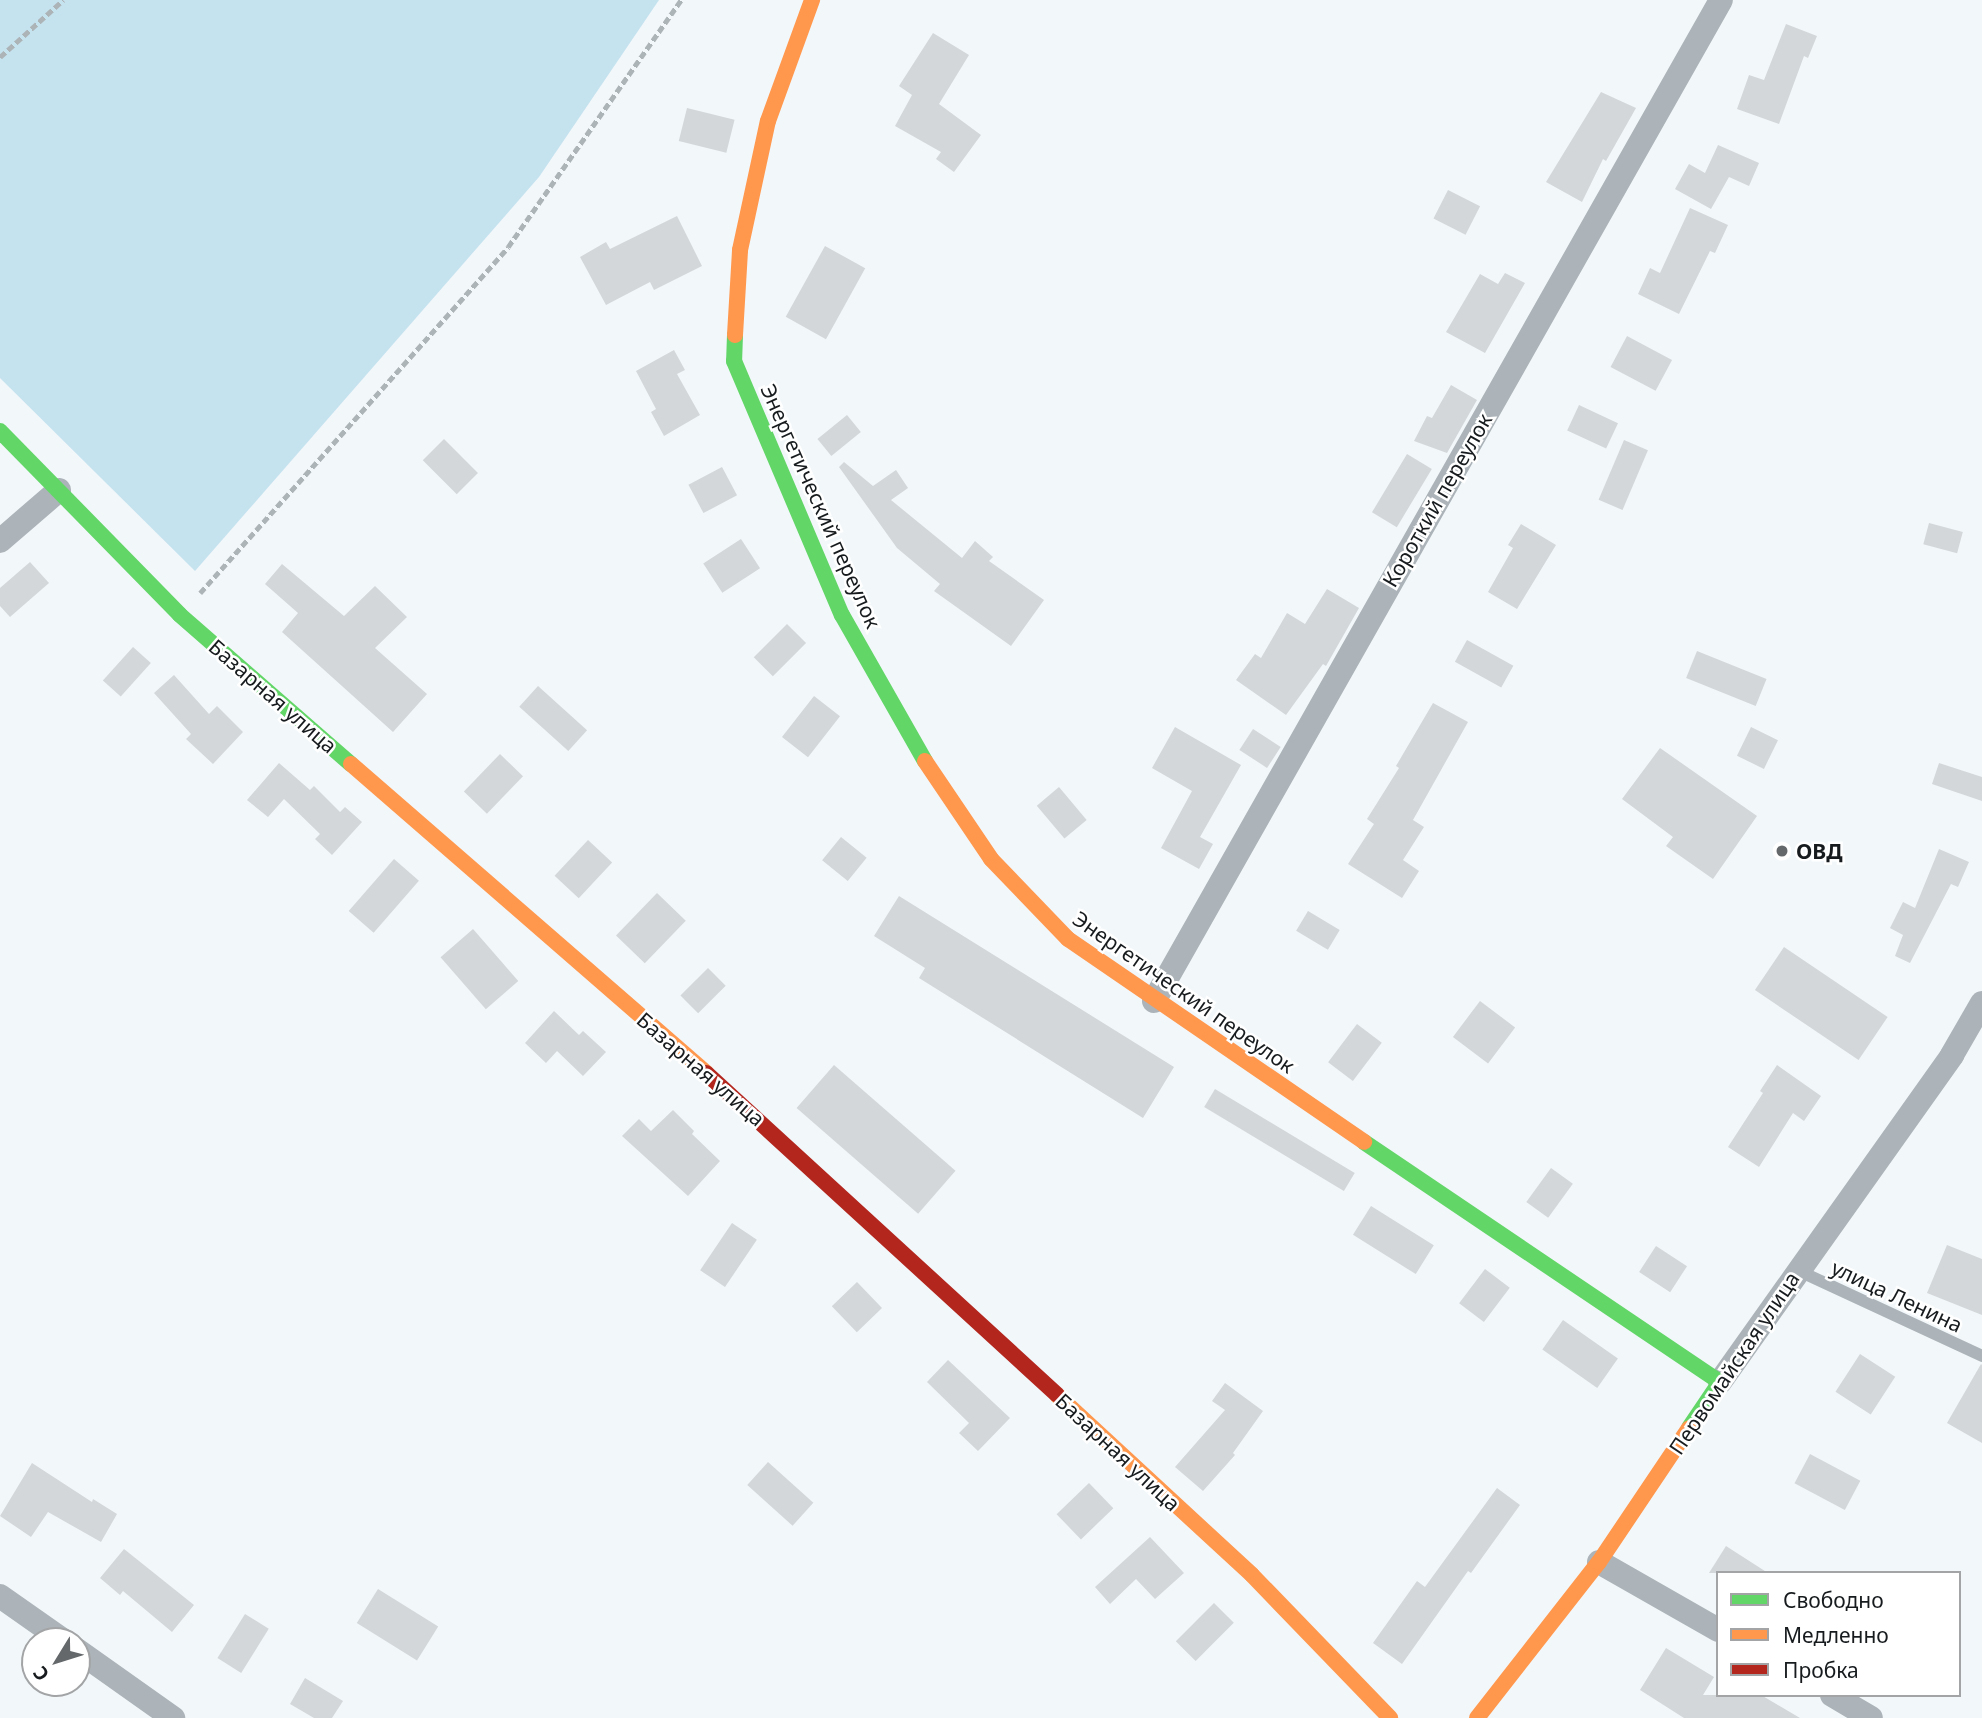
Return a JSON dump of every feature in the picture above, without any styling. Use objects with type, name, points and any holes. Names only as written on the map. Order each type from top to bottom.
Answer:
[{"type":"street","name":"Энергетический переулок","points":[[812,0],[768,121],[740,250],[734,360],[842,615],[914,745],[991,859],[1068,939],[1154,1001],[1720,1382]]},
{"type":"street","name":"Короткий переулок","points":[[1154,1001],[1721,0]]},
{"type":"street","name":"Базарная улица","points":[[0,431],[180,615],[748,1109],[1252,1575],[1390,1718]]},
{"type":"street","points":[[0,541],[59,490]]},
{"type":"street","name":"Первомайская улица","points":[[1477,1718],[1599,1562],[1797,1270],[1952,1055],[1982,1003]]},
{"type":"street","points":[[1599,1562],[1716,1629]]},
{"type":"street","points":[[0,1596],[44,1627]]},
{"type":"street","points":[[91,1660],[173,1718]]},
{"type":"street","points":[[1835,1697],[1871,1718]]},
{"type":"lane","name":"улица Ленина","points":[[1797,1270],[1982,1356]]},
{"type":"path","points":[[0,57],[63,0]]},
{"type":"path","points":[[180,615],[508,247],[681,0]]},
{"type":"shaded area","points":[[0,0],[659,0],[539,177],[195,571],[0,378]]},
{"type":"building","points":[[1786,24],[1817,36],[1808,58],[1804,56],[1779,124],[1737,109],[1749,75],[1764,80]]},
{"type":"building","points":[[933,33],[969,55],[939,104],[981,135],[954,172],[936,159],[941,152],[895,126],[912,95],[899,86]]},
{"type":"building","points":[[1601,92],[1636,108],[1606,161],[1603,159],[1582,202],[1546,182]]},
{"type":"building","points":[[687,108],[735,120],[726,153],[679,141]]},
{"type":"building","points":[[1718,145],[1759,163],[1749,186],[1729,177],[1711,209],[1675,189],[1689,164],[1705,173]]},
{"type":"building","points":[[1448,190],[1480,206],[1466,235],[1433,219]]},
{"type":"building","points":[[1690,208],[1728,225],[1715,253],[1710,251],[1679,314],[1638,294],[1650,268],[1660,273]]},
{"type":"building","points":[[677,216],[702,266],[654,290],[650,282],[606,305],[580,257],[606,242],[610,249]]},
{"type":"building","points":[[825,246],[865,268],[826,339],[786,317]]},
{"type":"building","points":[[1505,273],[1525,283],[1485,353],[1446,332],[1480,274],[1498,284]]},
{"type":"building","points":[[1627,336],[1672,360],[1656,391],[1611,367]]},
{"type":"building","points":[[674,350],[685,370],[677,374],[700,415],[664,436],[651,412],[656,409],[636,371]]},
{"type":"building","points":[[1451,385],[1477,400],[1447,453],[1414,441],[1427,416],[1432,418]]},
{"type":"building","points":[[1579,405],[1618,423],[1606,449],[1567,430]]},
{"type":"building","points":[[847,415],[861,432],[831,456],[817,439]]},
{"type":"building","points":[[444,439],[478,473],[457,494],[423,460]]},
{"type":"building","points":[[1624,440],[1648,450],[1623,510],[1599,500]]},
{"type":"building","points":[[1407,454],[1432,469],[1397,527],[1372,512]]},
{"type":"building","points":[[844,462],[873,486],[896,470],[908,488],[891,500],[962,558],[975,541],[993,557],[989,561],[1044,600],[1011,646],[934,591],[940,584],[897,548],[839,467]]},
{"type":"building","points":[[722,467],[737,495],[703,513],[688,485]]},
{"type":"building","points":[[1929,523],[1963,532],[1957,553],[1923,544]]},
{"type":"building","points":[[1521,524],[1556,545],[1517,609],[1488,592],[1513,548],[1508,545]]},
{"type":"building","points":[[741,539],[760,568],[722,593],[703,564]]},
{"type":"building","points":[[30,562],[49,583],[10,617],[0,606],[0,588]]},
{"type":"building","points":[[282,564],[344,616],[375,586],[407,617],[375,648],[427,694],[393,732],[282,632],[298,613],[265,584]]},
{"type":"building","points":[[1327,589],[1359,608],[1326,666],[1323,664],[1286,715],[1236,680],[1255,654],[1261,658],[1287,613],[1305,624]]},
{"type":"building","points":[[787,624],[806,643],[773,676],[754,657]]},
{"type":"building","points":[[1467,640],[1513,666],[1501,688],[1455,662]]},
{"type":"building","points":[[133,647],[151,663],[121,697],[103,680]]},
{"type":"building","points":[[1697,651],[1767,679],[1756,706],[1686,678]]},
{"type":"building","points":[[174,675],[209,714],[217,706],[243,732],[213,764],[186,739],[191,734],[154,693]]},
{"type":"building","points":[[538,686],[587,730],[568,751],[519,707]]},
{"type":"building","points":[[814,696],[840,716],[808,757],[782,737]]},
{"type":"building","points":[[1433,703],[1468,722],[1413,820],[1424,827],[1403,860],[1419,871],[1402,898],[1348,864],[1374,824],[1367,819],[1399,768],[1396,766]]},
{"type":"building","points":[[1175,727],[1241,765],[1200,837],[1213,844],[1199,869],[1161,848],[1192,791],[1152,768]]},
{"type":"building","points":[[1751,727],[1778,740],[1764,769],[1737,756]]},
{"type":"building","points":[[1253,729],[1281,747],[1267,768],[1239,750]]},
{"type":"building","points":[[1660,748],[1757,816],[1713,879],[1666,846],[1673,837],[1622,799]]},
{"type":"building","points":[[500,754],[523,776],[487,814],[464,791]]},
{"type":"building","points":[[279,763],[310,790],[314,786],[340,812],[345,807],[362,822],[332,855],[315,839],[320,834],[284,799],[268,817],[247,800]]},
{"type":"building","points":[[1939,763],[1982,777],[1982,801],[1932,784]]},
{"type":"building","points":[[1059,787],[1087,820],[1064,839],[1037,806]]},
{"type":"building","points":[[841,837],[867,858],[848,881],[822,860]]},
{"type":"building","points":[[588,840],[612,863],[579,898],[555,876]]},
{"type":"building","points":[[1939,849],[1969,862],[1958,887],[1951,884],[1910,963],[1895,956],[1903,935],[1890,928],[1903,902],[1915,908]]},
{"type":"building","points":[[394,859],[419,881],[374,933],[349,911]]},
{"type":"building","points":[[657,893],[686,921],[645,963],[616,935]]},
{"type":"building","points":[[899,896],[1174,1067],[1143,1118],[919,978],[925,968],[874,936]]},
{"type":"building","points":[[1308,911],[1340,930],[1328,950],[1296,931]]},
{"type":"building","points":[[473,929],[518,981],[486,1009],[441,957]]},
{"type":"building","points":[[1784,947],[1888,1017],[1859,1060],[1755,990]]},
{"type":"building","points":[[708,968],[726,986],[698,1013],[680,996]]},
{"type":"building","points":[[1480,1001],[1515,1027],[1488,1063],[1453,1037]]},
{"type":"building","points":[[554,1011],[579,1035],[583,1031],[606,1052],[583,1076],[557,1051],[546,1063],[525,1043]]},
{"type":"building","points":[[1357,1024],[1382,1043],[1353,1081],[1328,1062]]},
{"type":"building","points":[[834,1065],[956,1171],[918,1214],[797,1108]]},
{"type":"building","points":[[1777,1065],[1821,1096],[1804,1121],[1793,1113],[1759,1167],[1728,1147],[1763,1093],[1760,1091]]},
{"type":"building","points":[[1215,1089],[1355,1173],[1344,1191],[1204,1107]]},
{"type":"building","points":[[673,1110],[694,1131],[692,1134],[720,1161],[688,1196],[622,1136],[639,1119],[651,1131]]},
{"type":"building","points":[[1551,1168],[1573,1184],[1548,1218],[1526,1202]]},
{"type":"building","points":[[1371,1206],[1434,1245],[1416,1274],[1353,1235]]},
{"type":"building","points":[[732,1223],[757,1240],[725,1287],[700,1270]]},
{"type":"building","points":[[1947,1245],[1982,1259],[1982,1315],[1927,1293]]},
{"type":"building","points":[[1656,1246],[1687,1266],[1670,1292],[1639,1272]]},
{"type":"building","points":[[1485,1269],[1510,1288],[1484,1322],[1459,1303]]},
{"type":"building","points":[[857,1282],[882,1308],[857,1332],[832,1306]]},
{"type":"building","points":[[1563,1320],[1618,1358],[1597,1388],[1542,1349]]},
{"type":"building","points":[[1860,1354],[1895,1377],[1871,1415],[1835,1392]]},
{"type":"building","points":[[948,1360],[1010,1418],[978,1451],[959,1433],[969,1423],[927,1382]]},
{"type":"building","points":[[1982,1365],[1982,1443],[1947,1423]]},
{"type":"building","points":[[1225,1383],[1263,1411],[1233,1453],[1235,1455],[1203,1491],[1175,1467],[1225,1410],[1212,1401]]},
{"type":"building","points":[[1810,1454],[1860,1481],[1845,1510],[1795,1483]]},
{"type":"building","points":[[768,1462],[813,1503],[793,1526],[747,1485]]},
{"type":"building","points":[[32,1463],[92,1502],[93,1499],[117,1514],[101,1542],[48,1512],[31,1537],[0,1516]]},
{"type":"building","points":[[1089,1483],[1113,1508],[1081,1539],[1057,1514]]},
{"type":"building","points":[[1497,1488],[1520,1505],[1471,1573],[1468,1571],[1402,1664],[1373,1643],[1417,1581],[1425,1587]]},
{"type":"building","points":[[1150,1537],[1184,1573],[1155,1599],[1136,1579],[1110,1604],[1095,1587]]},
{"type":"building","points":[[1726,1546],[1765,1571],[1716,1571],[1709,1573]]},
{"type":"building","points":[[124,1549],[194,1605],[172,1632],[123,1591],[120,1595],[100,1578]]},
{"type":"building","points":[[378,1589],[438,1627],[417,1661],[357,1623]]},
{"type":"building","points":[[1214,1603],[1234,1623],[1196,1661],[1176,1641]]},
{"type":"building","points":[[245,1614],[269,1629],[241,1673],[217,1658]]},
{"type":"building","points":[[1666,1648],[1714,1677],[1703,1695],[1764,1697],[1800,1718],[1684,1718],[1640,1690]]},
{"type":"building","points":[[305,1678],[343,1701],[332,1718],[314,1718],[290,1704]]},
{"type":"traffic: fast","points":[[735,335],[734,361],[842,615],[925,761]]},
{"type":"traffic: fast","points":[[0,431],[180,615],[351,764]]},
{"type":"traffic: fast","points":[[1364,1142],[1720,1382],[1689,1428]]},
{"type":"traffic: slow","points":[[735,335],[740,250],[768,121],[812,0]]},
{"type":"traffic: slow","points":[[925,761],[991,859],[1068,939],[1364,1142]]},
{"type":"traffic: slow","points":[[351,764],[706,1073]]},
{"type":"traffic: slow","points":[[1057,1395],[1252,1575],[1390,1718]]},
{"type":"traffic: slow","points":[[1477,1718],[1599,1562],[1689,1428]]},
{"type":"traffic: jam","points":[[706,1073],[1057,1395]]},
{"type":"place","name":"ОВД","points":[[1782,851]]}]
